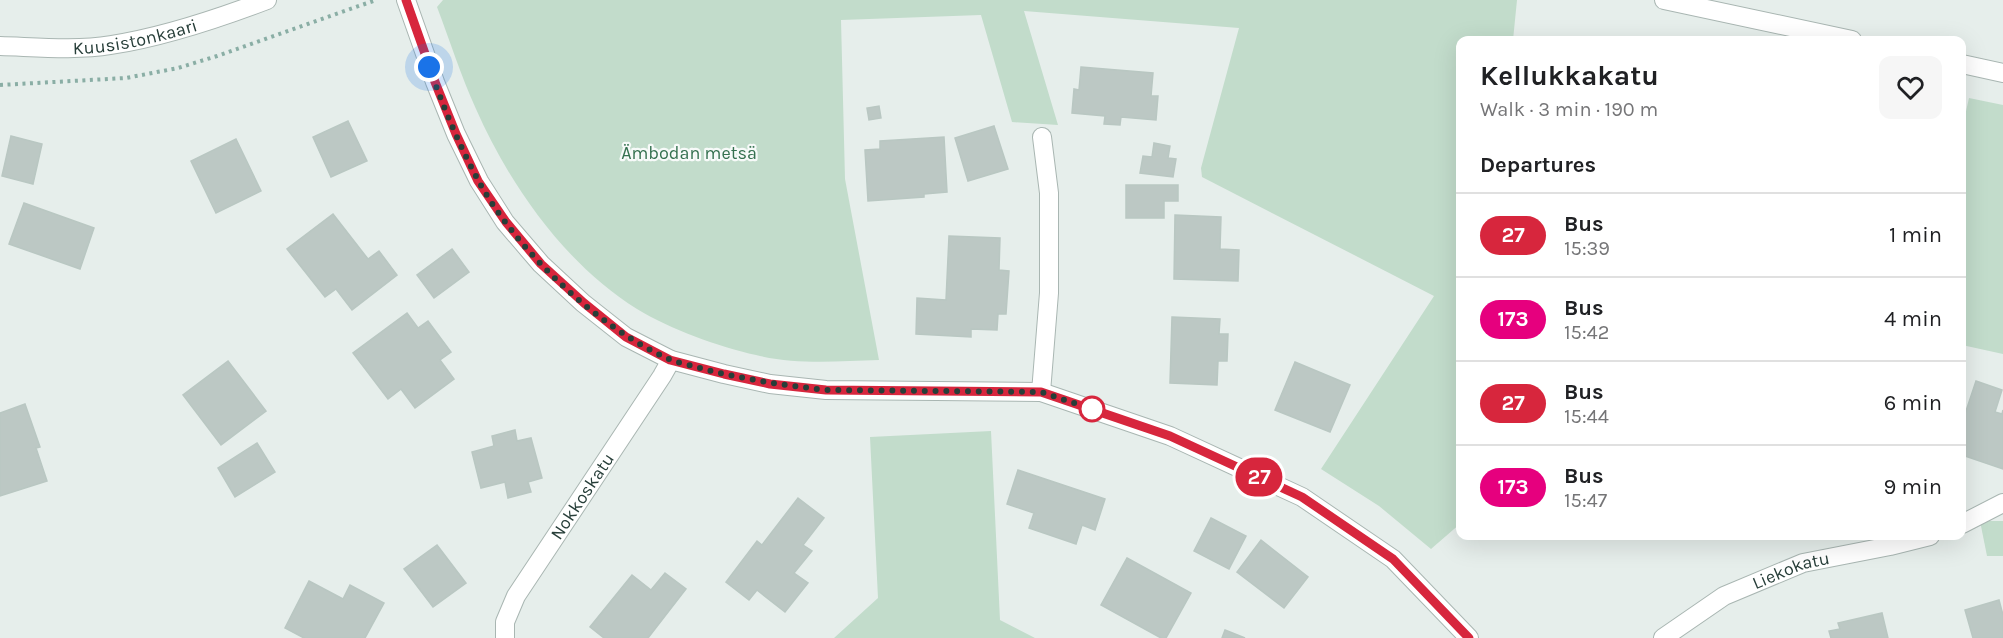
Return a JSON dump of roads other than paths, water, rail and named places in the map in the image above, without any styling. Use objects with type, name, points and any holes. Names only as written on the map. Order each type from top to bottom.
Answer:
[{"type":"street","name":"Kuusistonkaari","points":[[0,45],[49,48],[110,46],[224,16],[267,0]]},
{"type":"street","points":[[406,0],[435,82],[478,181],[506,222],[541,264],[626,337],[670,360],[770,384],[826,390],[1041,392],[1170,436],[1302,497],[1393,559],[1469,638]]},
{"type":"street","points":[[1664,0],[1833,36]]},
{"type":"street","points":[[1966,65],[2003,73]]},
{"type":"street","points":[[1041,392],[1049,293],[1049,193],[1042,137]]},
{"type":"street","name":"Nokkoskatu","points":[[505,638],[505,622],[516,596],[662,376],[670,360]]},
{"type":"street","points":[[1966,523],[2003,503]]},
{"type":"street","name":"Liekokatu","points":[[1663,638],[1724,596],[1803,563],[1914,540]]},
{"type":"park label","name":"Ämbodan metsä","points":[[689,153]]}]
